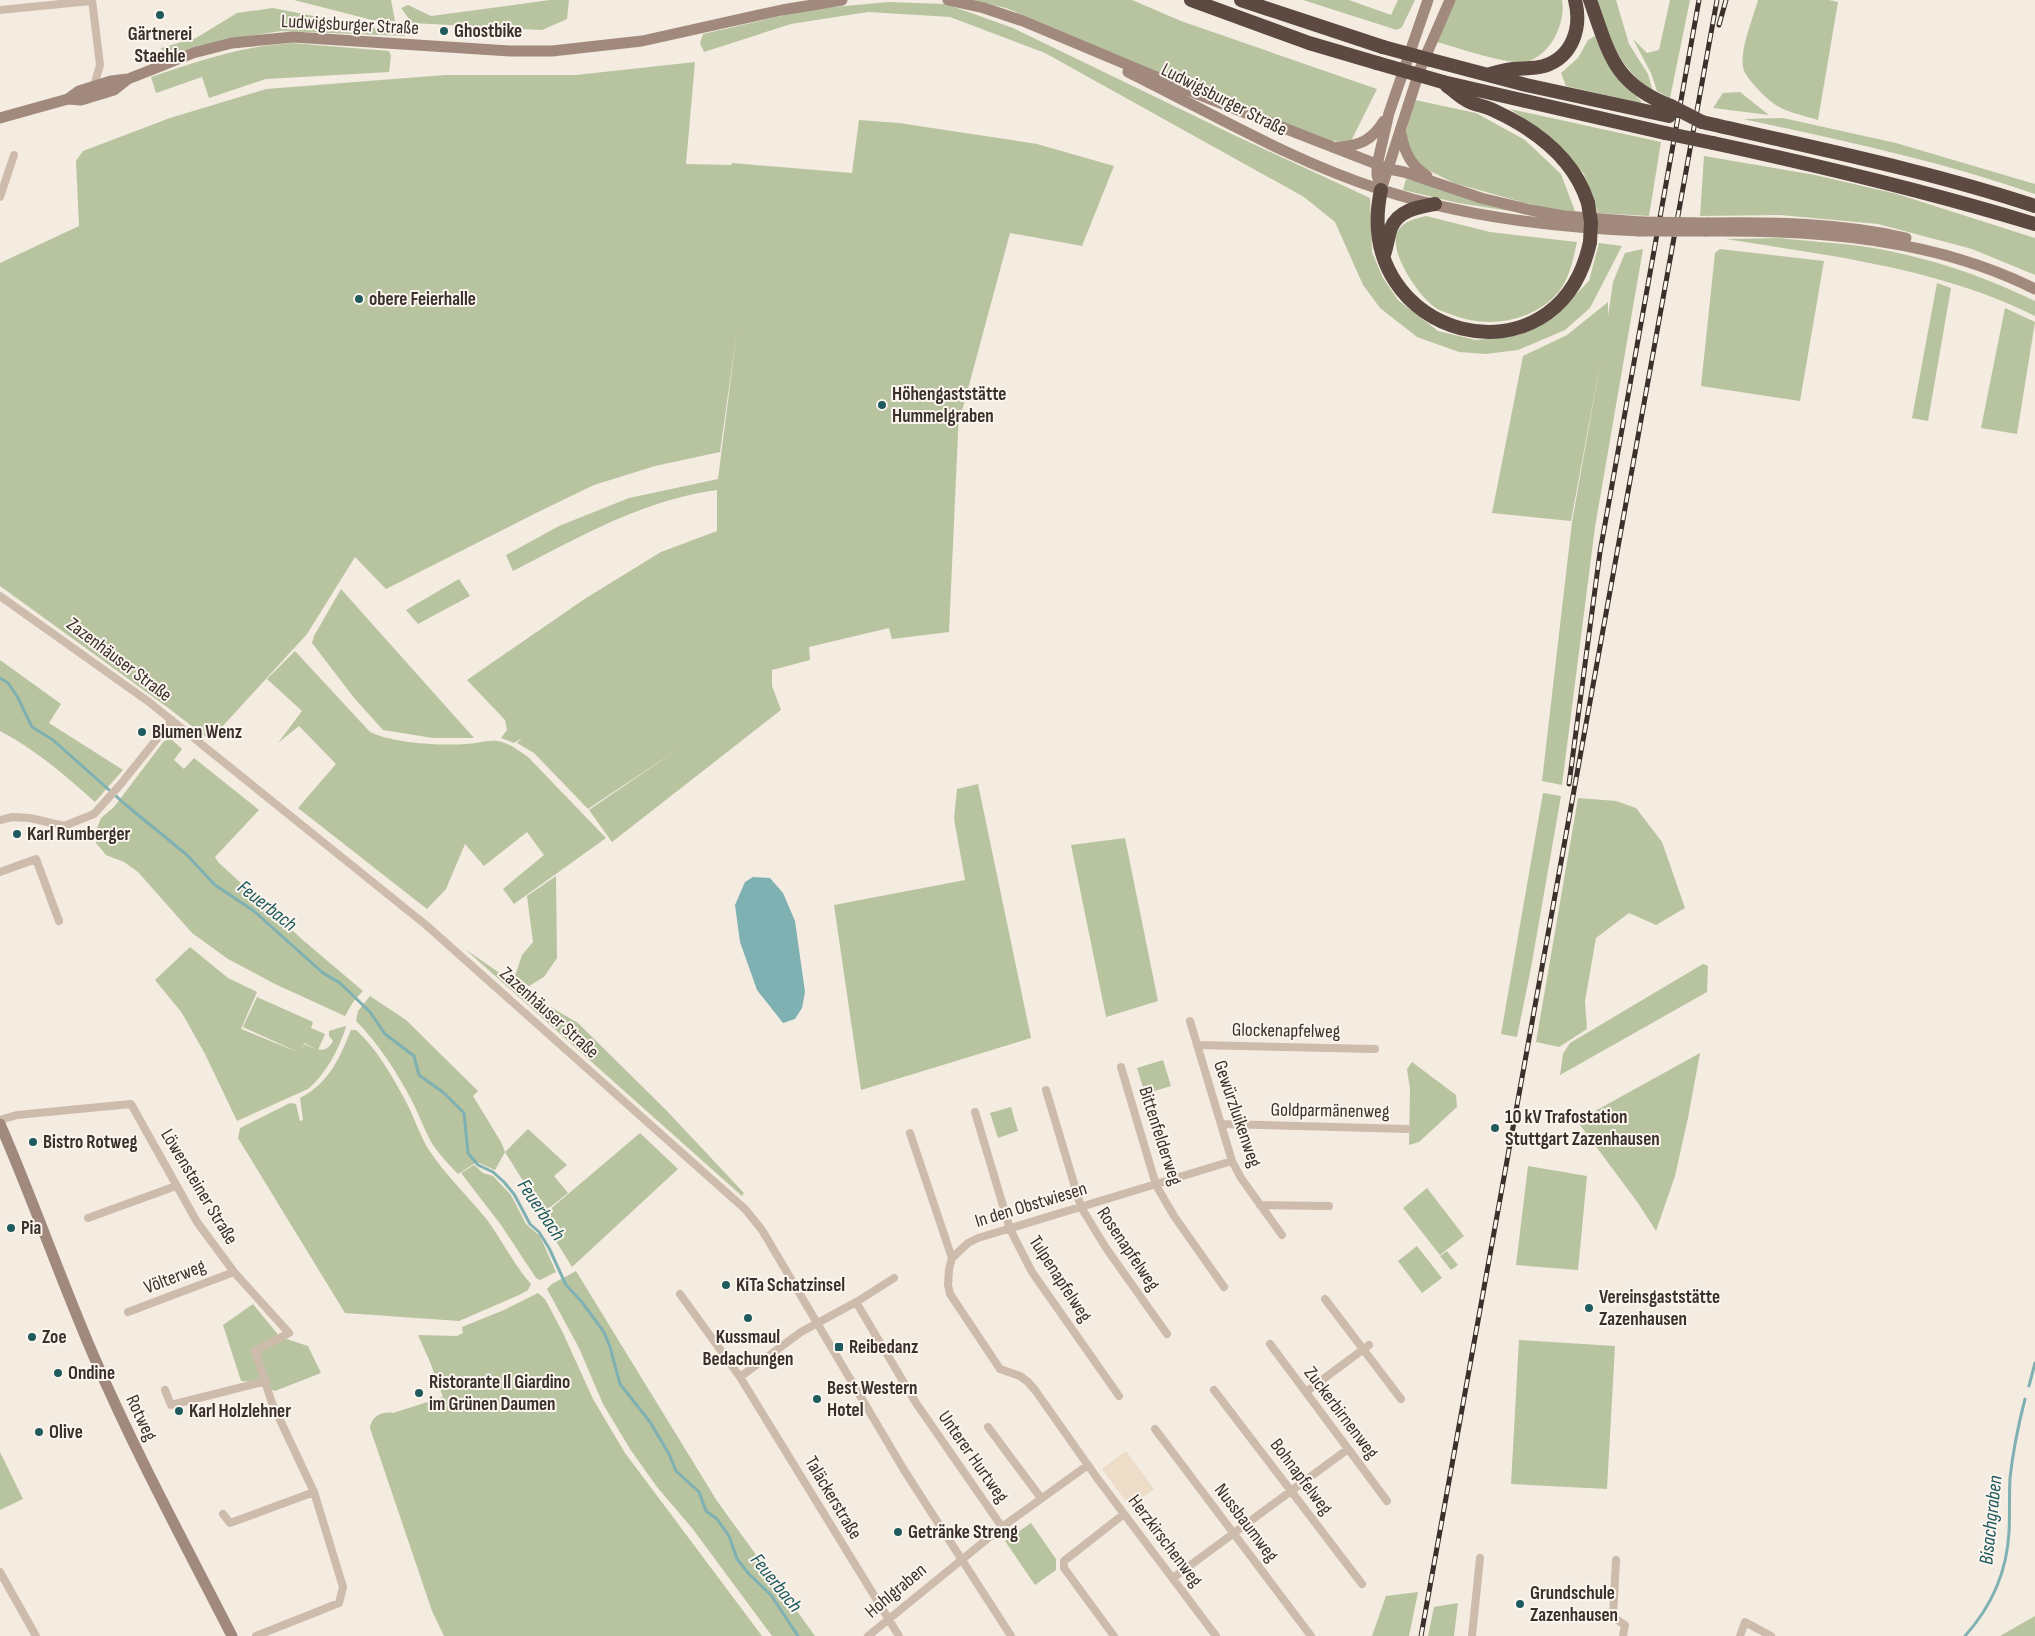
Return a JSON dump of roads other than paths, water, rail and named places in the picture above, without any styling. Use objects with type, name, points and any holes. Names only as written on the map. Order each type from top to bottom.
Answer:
[{"type":"highway","points":[[1191,0],[1301,40],[1443,82],[1862,177],[2035,224]]},
{"type":"highway","points":[[1241,0],[1383,47],[1449,66],[1670,111],[1709,124],[1858,157],[1949,180],[2035,206]]},
{"type":"highway","points":[[1486,75],[1513,69],[1529,69],[1544,66],[1564,54],[1576,35],[1578,24],[1575,0]]},
{"type":"highway","points":[[1590,0],[1607,51],[1621,74],[1634,87],[1670,111]]},
{"type":"highway","points":[[1382,190],[1377,218],[1379,241],[1383,256],[1400,288],[1428,314],[1457,328],[1497,332],[1510,330],[1535,320],[1553,310],[1563,300],[1578,279],[1586,262],[1591,222],[1588,203],[1576,174],[1550,146],[1513,120],[1466,100],[1443,82]]},
{"type":"highway","points":[[1383,256],[1388,243],[1390,229],[1399,217],[1412,209],[1435,204]]},
{"type":"main road","name":"Ludwigsburger Straße","points":[[68,99],[79,91],[111,81],[128,79],[193,53],[232,43],[301,38],[510,51],[552,51],[642,41],[782,10],[842,0]]},
{"type":"main road","name":"Ludwigsburger Straße","points":[[948,0],[984,8],[1053,34],[1197,94],[1389,169],[1530,210],[1641,227]]},
{"type":"main road","points":[[1382,190],[1377,175],[1377,164],[1389,113],[1428,0]]},
{"type":"main road","points":[[1382,190],[1420,69],[1450,0]]},
{"type":"main road","name":"Ludwigsburger Straße","points":[[1053,34],[1311,162],[1382,190],[1477,214],[1569,228],[1641,227]]},
{"type":"main road","name":"Ludwigsburger Straße","points":[[0,118],[68,99],[82,100],[114,90],[128,79]]},
{"type":"main road","points":[[1332,147],[1351,146],[1368,141],[1377,133],[1389,113]]},
{"type":"main road","points":[[1401,132],[1403,146],[1409,160],[1436,184]]},
{"type":"main road","points":[[1707,227],[1780,222],[1834,226],[1885,233],[1928,243],[1988,262],[2035,282]]},
{"type":"main road","points":[[1641,227],[1707,227],[1822,233],[1890,242],[1945,255],[2035,289]]},
{"type":"main road","name":"Rotweg","points":[[0,1124],[116,1408],[232,1636]]},
{"type":"main road","points":[[0,1154],[10,1147]]},
{"type":"street","points":[[0,10],[92,0],[100,65],[94,86]]},
{"type":"street","points":[[0,197],[14,155]]},
{"type":"street","name":"Zazenhäuser Straße","points":[[0,596],[89,658],[172,720],[426,925],[725,1190],[759,1226],[904,1470],[1011,1636]]},
{"type":"street","points":[[0,820],[12,817],[30,818],[64,826],[94,814],[172,720]]},
{"type":"street","points":[[0,872],[36,859],[59,921]]},
{"type":"street","name":"Gewürzluikenweg","points":[[1190,1021],[1232,1161],[1240,1178],[1282,1235]]},
{"type":"street","name":"Glockenapfelweg","points":[[1197,1045],[1375,1049]]},
{"type":"street","name":"Bittenfelderweg","points":[[1121,1067],[1156,1185],[1174,1216],[1224,1287]]},
{"type":"street","name":"Rosenapfelweg","points":[[1046,1090],[1081,1207],[1106,1248],[1167,1334]]},
{"type":"street","name":"Löwensteiner Straße","points":[[0,1120],[17,1115],[131,1104],[197,1222],[234,1272],[289,1333],[255,1351],[272,1403],[314,1492],[343,1587],[339,1603],[256,1636]]},
{"type":"street","name":"Tulpenapfelweg","points":[[975,1112],[1010,1229],[1032,1272],[1119,1396]]},
{"type":"street","name":"Goldparmänenweg","points":[[1221,1124],[1407,1129]]},
{"type":"street","points":[[910,1133],[952,1258],[948,1285],[954,1302],[1000,1369],[1020,1376],[1028,1382],[1088,1465]]},
{"type":"street","name":"In den Obstwiesen","points":[[952,1258],[968,1243],[1232,1161]]},
{"type":"street","points":[[88,1218],[176,1186]]},
{"type":"street","points":[[1260,1205],[1329,1206]]},
{"type":"street","name":"Völterweg","points":[[128,1312],[234,1272]]},
{"type":"street","points":[[740,1377],[801,1332],[856,1302],[894,1278]]},
{"type":"street","name":"Taläckerstraße","points":[[680,1294],[740,1377],[899,1636]]},
{"type":"street","points":[[1325,1299],[1366,1347],[1401,1399]]},
{"type":"street","name":"Unterer Hurtweg","points":[[856,1302],[916,1403],[1002,1527]]},
{"type":"street","name":"Zuckerbirnenweg","points":[[1270,1344],[1387,1501]]},
{"type":"street","points":[[1306,1392],[1366,1347]]},
{"type":"street","points":[[165,1390],[171,1405],[266,1381]]},
{"type":"street","name":"Bohnapfelweg","points":[[1214,1390],[1362,1584]]},
{"type":"street","points":[[988,1427],[1041,1498]]},
{"type":"street","name":"Nussbaumweg","points":[[1155,1429],[1311,1636]]},
{"type":"street","points":[[1173,1578],[1348,1449]]},
{"type":"street","name":"Hohlgraben","points":[[868,1636],[1002,1527],[1088,1465]]},
{"type":"street","name":"Herzkirschenweg","points":[[1088,1465],[1216,1636]]},
{"type":"street","points":[[223,1514],[230,1523],[314,1492]]},
{"type":"street","points":[[1114,1636],[1064,1568],[1064,1561],[1124,1514]]},
{"type":"street","points":[[1472,1636],[1480,1558]]},
{"type":"street","points":[[1616,1560],[1613,1617],[1625,1625],[1623,1636]]},
{"type":"street","points":[[0,1572],[33,1635]]},
{"type":"street","points":[[1740,1636],[1745,1622],[1772,1636]]},
{"type":"water","points":[[753,877],[770,878],[783,893],[795,921],[805,992],[802,1008],[795,1019],[783,1023],[757,990],[740,942],[735,905],[745,882]]},
{"type":"waterway","name":"Feuerbach","points":[[0,678],[8,683],[17,696],[32,727],[53,740],[126,805],[187,855],[215,885],[254,911],[323,973],[340,983],[370,1012],[385,1034],[414,1056],[419,1075],[444,1093],[464,1113],[468,1153],[478,1165],[493,1172],[514,1194],[530,1224],[539,1232],[549,1248],[566,1285],[581,1301],[604,1332],[620,1384],[650,1422],[669,1454],[676,1471],[699,1492],[706,1511],[717,1519],[729,1536],[737,1559],[749,1574],[771,1595],[798,1636]]},
{"type":"waterway","name":"Bisachgraben","points":[[2029,1386],[2035,1363]]},
{"type":"waterway","name":"Bisachgraben","points":[[1965,1636],[1990,1601],[2005,1561],[2009,1532],[2011,1468],[2025,1399]]},
{"type":"railway","points":[[1569,784],[1600,552],[1699,0]]},
{"type":"railway","points":[[1421,1636],[1717,0]]},
{"type":"railway","points":[[1719,25],[1726,0]]},
{"type":"place","name":"Gärtnerei Staehle","points":[[160,15]]},
{"type":"place","name":"Ghostbike","points":[[444,31]]},
{"type":"place","name":"obere Feierhalle","points":[[359,299]]},
{"type":"place","name":"Höhengaststätte Hummelgraben","points":[[882,405]]},
{"type":"place","name":"Blumen Wenz","points":[[142,732]]},
{"type":"place","name":"Karl Rumberger","points":[[17,834]]},
{"type":"place","name":"10 kV Trafostation Stuttgart Zazenhausen","points":[[1495,1128]]},
{"type":"place","name":"Bistro Rotweg","points":[[33,1142]]},
{"type":"place","name":"Pia","points":[[11,1228]]},
{"type":"place","name":"KiTa Schatzinsel","points":[[726,1285]]},
{"type":"place","name":"Vereinsgaststätte Zazenhausen","points":[[1589,1308]]},
{"type":"place","name":"Kussmaul Bedachungen","points":[[748,1318]]},
{"type":"place","name":"Zoe","points":[[32,1337]]},
{"type":"place","name":"Reibedanz","points":[[839,1347]]},
{"type":"place","name":"Ondine","points":[[58,1373]]},
{"type":"place","name":"Ristorante Il Giardino im Grünen Daumen","points":[[419,1393]]},
{"type":"place","name":"Best Western Hotel","points":[[817,1399]]},
{"type":"place","name":"Karl Holzlehner","points":[[179,1411]]},
{"type":"place","name":"Olive","points":[[39,1432]]},
{"type":"place","name":"Getränke Streng","points":[[898,1532]]},
{"type":"place","name":"Grundschule Zazenhausen","points":[[1520,1604]]}]
